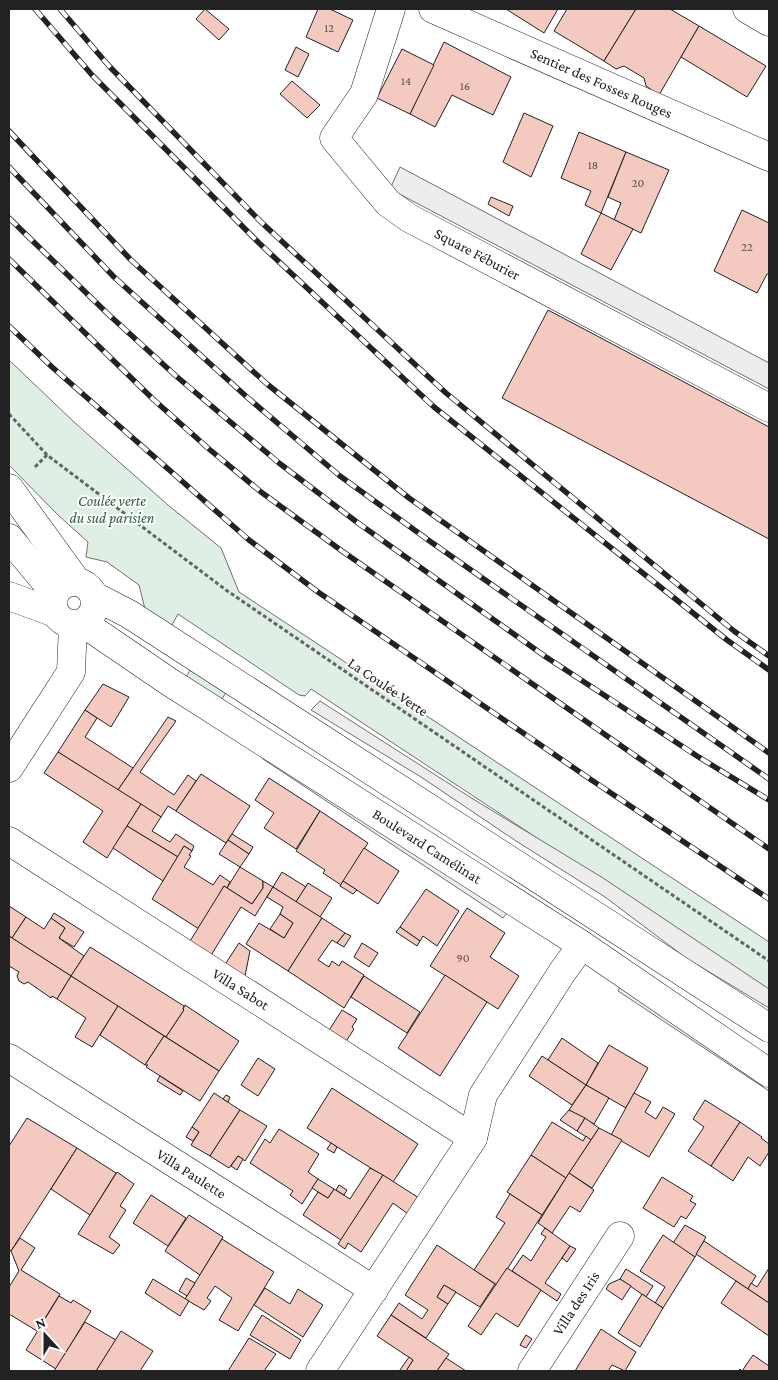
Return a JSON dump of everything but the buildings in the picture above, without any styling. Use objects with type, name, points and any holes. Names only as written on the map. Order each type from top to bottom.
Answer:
[{"type":"street","name":"Square Féburier","points":[[391,9],[364,94],[334,138],[388,203],[409,218],[769,408]]},
{"type":"street","name":"Sentier des Fosses Rouges","points":[[433,9],[769,157]]},
{"type":"street","points":[[747,9],[769,22]]},
{"type":"street","points":[[9,488],[73,605],[71,672],[9,768]]},
{"type":"street","points":[[9,538],[73,605]]},
{"type":"street","name":"Boulevard Camélinat","points":[[9,596],[129,614],[769,1028]]},
{"type":"street","name":"Boulevard Camélinat","points":[[73,605],[168,681],[582,944],[769,1073]]},
{"type":"street","name":"Villa Sabot","points":[[9,841],[473,1138]]},
{"type":"street","points":[[320,1371],[473,1138],[483,1095],[582,944]]},
{"type":"street","name":"Villa Paulette","points":[[9,1058],[374,1290]]},
{"type":"street","name":"Villa des Iris","points":[[532,1371],[620,1236]]},
{"type":"path","name":"La Coulée Verte","points":[[9,414],[47,455],[226,590],[769,961]]},
{"type":"green space","name":"Coulée verte du sud parisien","points":[[9,360],[75,423],[168,505],[221,548],[239,592],[769,942],[769,991],[311,689],[305,696],[299,695],[178,614],[168,632],[148,621],[139,585],[107,562],[86,557],[88,542],[59,516],[9,465]]},
{"type":"green space","points":[[195,663],[230,686],[220,702],[185,678]]},
{"type":"shaded area","points":[[400,167],[769,363],[769,389],[390,189]]},
{"type":"shaded area","points":[[320,701],[473,799],[603,878],[769,989],[769,1008],[686,958],[605,897],[516,841],[421,777],[311,710]]},
{"type":"shaded area","points":[[258,748],[508,912],[503,918],[263,759]]},
{"type":"shaded area","points":[[623,981],[769,1079],[769,1091],[618,991]]},
{"type":"railway","points":[[35,9],[92,75],[259,243],[434,407],[727,640],[769,670]]},
{"type":"railway","points":[[60,9],[109,66],[261,222],[446,393],[734,631],[769,656]]},
{"type":"railway","points":[[9,131],[131,260],[267,384],[409,498],[769,753]]},
{"type":"railway","points":[[9,167],[114,277],[248,398],[340,476],[769,779]]},
{"type":"railway","points":[[9,218],[108,314],[176,376],[279,463],[358,523],[546,657],[697,756],[769,800]]},
{"type":"railway","points":[[9,259],[154,400],[261,492],[342,551],[769,849]]},
{"type":"railway","points":[[9,326],[52,367],[249,540],[318,592],[590,779],[769,899]]}]
